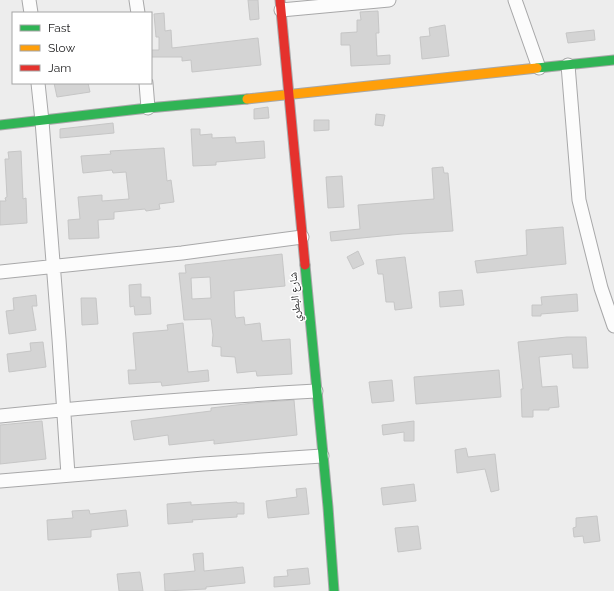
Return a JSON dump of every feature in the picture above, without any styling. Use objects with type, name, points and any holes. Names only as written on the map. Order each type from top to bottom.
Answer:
[{"type":"street","points":[[29,0],[30,12]]},
{"type":"street","points":[[136,0],[138,12]]},
{"type":"street","points":[[280,5],[389,0]]},
{"type":"street","points":[[515,0],[539,68]]},
{"type":"street","name":"شارع البطري","points":[[280,5],[334,591]]},
{"type":"street","points":[[0,126],[148,108],[289,95],[614,60]]},
{"type":"street","points":[[568,65],[579,200],[601,288],[614,326]]},
{"type":"street","points":[[38,84],[65,409],[68,476]]},
{"type":"street","points":[[146,84],[148,108]]},
{"type":"street","points":[[0,272],[182,253],[302,237]]},
{"type":"street","points":[[0,416],[65,409],[316,391]]},
{"type":"street","points":[[0,481],[203,464],[322,456]]},
{"type":"building","points":[[248,0],[258,0],[259,19],[250,20]]},
{"type":"building","points":[[378,11],[379,33],[376,33],[377,56],[390,55],[390,64],[351,66],[350,45],[341,45],[341,33],[357,32],[357,20],[361,20],[360,12]]},
{"type":"building","points":[[164,13],[165,31],[171,30],[172,48],[258,38],[261,65],[192,72],[191,60],[182,61],[182,57],[152,57],[152,50],[159,50],[159,37],[156,37],[154,14]]},
{"type":"building","points":[[445,25],[449,56],[422,59],[420,37],[430,36],[429,28]]},
{"type":"building","points":[[594,30],[595,40],[568,43],[566,33]]},
{"type":"building","points":[[54,84],[88,84],[90,92],[57,97]]},
{"type":"building","points":[[268,107],[269,118],[254,119],[254,109]]},
{"type":"building","points":[[376,114],[385,115],[383,126],[375,125]]},
{"type":"building","points":[[314,120],[329,120],[329,130],[314,131]]},
{"type":"building","points":[[113,123],[114,133],[60,138],[60,129]]},
{"type":"building","points":[[191,129],[200,129],[200,135],[212,134],[212,138],[235,137],[236,143],[264,141],[265,158],[216,162],[216,165],[193,166]]},
{"type":"building","points":[[164,148],[167,181],[171,180],[174,202],[159,204],[160,209],[114,212],[114,219],[98,220],[99,238],[69,239],[68,220],[80,219],[78,197],[102,195],[102,201],[129,199],[126,172],[113,173],[112,170],[83,173],[81,156],[111,154],[110,151]]},
{"type":"building","points":[[21,151],[23,199],[26,198],[27,223],[0,225],[0,201],[6,201],[5,198],[7,197],[5,159],[9,159],[8,152]]},
{"type":"building","points":[[443,167],[444,173],[448,173],[453,231],[331,241],[330,232],[360,229],[358,205],[434,199],[432,168]]},
{"type":"building","points":[[342,176],[344,207],[328,208],[326,177]]},
{"type":"building","points":[[563,227],[566,264],[477,273],[475,261],[527,255],[526,230]]},
{"type":"building","points":[[358,251],[364,264],[353,269],[347,257]]},
{"type":"building","points":[[282,254],[285,286],[234,291],[235,315],[236,318],[244,317],[245,325],[260,323],[262,341],[290,339],[292,374],[257,376],[256,371],[237,373],[235,357],[221,356],[221,347],[212,346],[213,335],[211,319],[184,320],[179,273],[186,273],[185,265]],"holes":[[[210,277],[211,298],[192,299],[191,278]]]},
{"type":"building","points":[[405,257],[412,308],[395,310],[394,302],[386,302],[383,274],[378,274],[376,260]]},
{"type":"building","points":[[141,284],[141,297],[150,297],[151,314],[135,315],[134,306],[130,307],[129,285]]},
{"type":"building","points":[[462,290],[464,305],[440,307],[439,292]]},
{"type":"building","points":[[577,294],[578,311],[532,316],[532,305],[542,305],[541,297]]},
{"type":"building","points":[[36,295],[37,306],[32,306],[36,330],[9,334],[6,311],[14,310],[13,298]]},
{"type":"building","points":[[81,298],[96,298],[98,324],[82,325]]},
{"type":"building","points":[[183,323],[188,372],[208,370],[209,381],[162,386],[161,382],[129,384],[128,370],[136,370],[133,333],[168,330],[167,325]]},
{"type":"building","points":[[567,337],[586,337],[588,368],[573,368],[572,354],[539,357],[542,387],[557,386],[559,407],[549,408],[549,410],[533,410],[533,417],[522,417],[521,389],[523,389],[518,342]]},
{"type":"building","points":[[43,342],[46,367],[9,372],[7,354],[31,351],[30,343]]},
{"type":"building","points":[[499,370],[501,397],[416,404],[414,377]]},
{"type":"building","points":[[392,380],[394,401],[372,403],[369,382]]},
{"type":"building","points":[[294,400],[297,435],[214,444],[214,440],[169,445],[168,435],[134,440],[131,421],[211,411],[211,408]]},
{"type":"building","points":[[42,421],[46,459],[0,464],[0,425]]},
{"type":"building","points":[[414,421],[414,441],[404,441],[404,432],[383,435],[382,425]]},
{"type":"building","points":[[466,448],[468,457],[495,454],[499,490],[491,492],[485,469],[457,473],[455,450]]},
{"type":"building","points":[[414,484],[416,501],[383,505],[381,488]]},
{"type":"building","points":[[306,488],[309,514],[268,518],[266,501],[297,497],[296,489]]},
{"type":"building","points":[[191,502],[191,505],[237,502],[244,503],[244,514],[237,514],[237,517],[192,520],[193,522],[168,524],[167,504]]},
{"type":"building","points":[[89,510],[90,514],[126,510],[128,526],[91,530],[91,537],[48,540],[47,520],[73,518],[72,511]]},
{"type":"building","points":[[597,516],[600,541],[584,543],[583,536],[574,537],[573,528],[576,527],[576,518]]},
{"type":"building","points":[[418,526],[421,549],[398,552],[395,528]]},
{"type":"building","points":[[203,553],[204,571],[243,567],[245,583],[206,587],[206,589],[165,591],[164,574],[195,571],[193,554]]},
{"type":"building","points":[[308,568],[310,584],[274,587],[274,577],[288,576],[287,570]]},
{"type":"building","points":[[140,572],[143,591],[119,591],[117,574]]},
{"type":"traffic: fast","points":[[537,68],[614,60]]},
{"type":"traffic: fast","points":[[0,125],[148,108],[247,99]]},
{"type":"traffic: fast","points":[[305,265],[328,507],[334,591]]},
{"type":"traffic: slow","points":[[247,99],[537,68]]},
{"type":"traffic: jam","points":[[280,0],[305,265]]}]
